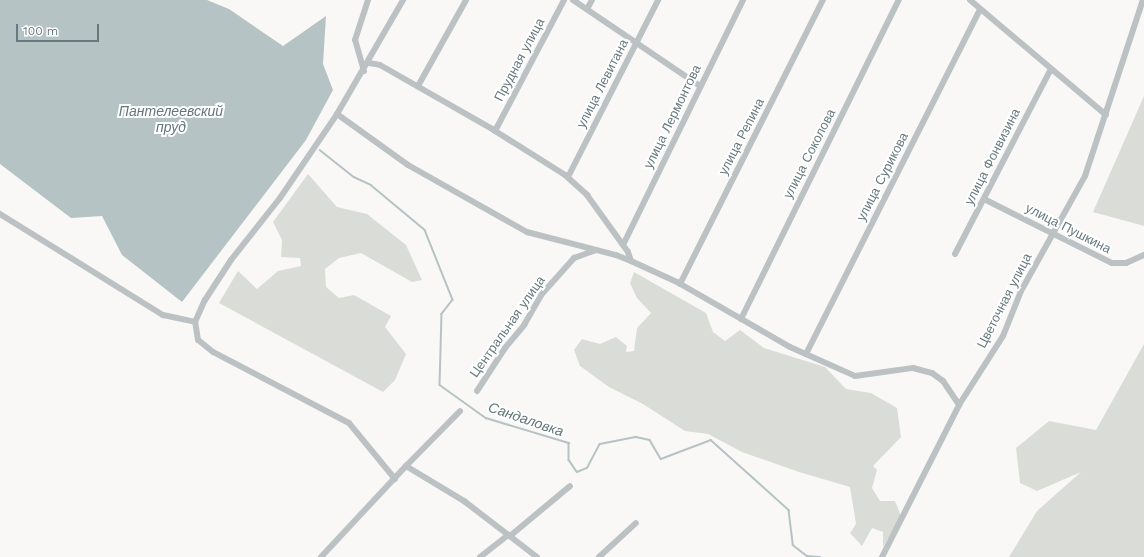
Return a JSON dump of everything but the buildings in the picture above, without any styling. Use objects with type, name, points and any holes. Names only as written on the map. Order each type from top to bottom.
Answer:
[{"type":"street","points":[[364,71],[355,40],[368,0]]},
{"type":"street","points":[[396,0],[400,6]]},
{"type":"street","points":[[395,479],[349,423],[213,352],[198,340],[195,322],[205,300],[231,260],[280,198],[337,114],[364,71],[403,0]]},
{"type":"street","points":[[418,86],[466,0]]},
{"type":"street","name":"Прудная улица","points":[[496,131],[564,0]]},
{"type":"street","points":[[573,0],[700,86]]},
{"type":"street","points":[[587,9],[592,0]]},
{"type":"street","name":"улица Левитана","points":[[568,177],[658,0]]},
{"type":"street","name":"улица Лермонтова","points":[[623,244],[743,0]]},
{"type":"street","name":"улица Репина","points":[[680,284],[823,0]]},
{"type":"street","name":"улица Соколова","points":[[740,319],[900,0]]},
{"type":"street","points":[[970,0],[1106,116]]},
{"type":"street","name":"Цветочная улица","points":[[882,557],[959,405],[1003,336],[1021,291],[1085,176],[1143,0]]},
{"type":"street","name":"улица Сурикова","points":[[806,354],[980,9]]},
{"type":"street","points":[[368,63],[380,64],[496,131],[568,177],[587,194],[623,244],[631,261]]},
{"type":"street","name":"улица Фонвизина","points":[[955,254],[1051,69]]},
{"type":"street","points":[[337,114],[408,165],[527,232],[631,261],[680,284],[740,319],[806,354],[855,376],[913,368],[932,373],[943,381],[959,405]]},
{"type":"street","name":"улица Пушкина","points":[[984,199],[1119,265],[1144,255]]},
{"type":"street","points":[[0,214],[163,315],[195,322]]},
{"type":"street","name":"Центральная улица","points":[[477,391],[505,348],[524,325],[541,296],[574,258],[596,250]]},
{"type":"street","points":[[321,557],[460,411]]},
{"type":"street","points":[[406,466],[464,501],[537,557]]},
{"type":"street","points":[[480,557],[509,536],[570,486]]},
{"type":"street","points":[[599,557],[636,523]]},
{"type":"street","points":[[526,557],[531,552]]},
{"type":"shaded area","points":[[1144,96],[1144,226],[1093,212]]},
{"type":"shaded area","points":[[308,174],[337,207],[367,214],[406,245],[422,280],[412,282],[361,253],[339,258],[325,269],[326,287],[339,298],[354,295],[391,316],[385,327],[406,354],[395,380],[383,392],[219,303],[238,271],[257,289],[278,271],[301,266],[300,258],[281,257],[282,240],[273,222]]},
{"type":"shaded area","points":[[634,272],[706,313],[713,332],[725,341],[740,330],[764,348],[825,367],[846,389],[871,393],[897,408],[901,437],[873,466],[877,470],[872,488],[880,501],[895,501],[901,516],[883,547],[883,532],[872,528],[862,546],[850,533],[856,524],[850,487],[799,472],[742,452],[708,434],[685,431],[643,404],[609,387],[580,366],[574,350],[582,339],[600,344],[616,337],[627,346],[626,352],[634,351],[637,328],[651,313],[637,298],[630,283]]},
{"type":"shaded area","points":[[1144,344],[1144,557],[1009,557],[1037,511],[1081,472],[1037,491],[1020,483],[1016,448],[1049,421],[1096,430]]},
{"type":"water","name":"Пантелеевский пруд","points":[[0,0],[207,0],[229,9],[283,46],[326,16],[323,64],[333,90],[306,140],[182,302],[122,255],[102,216],[71,218],[0,164]]},
{"type":"waterway","name":"Сандаловка","points":[[320,150],[354,177],[371,185],[425,230],[453,300],[442,314],[440,385],[486,418],[569,443],[569,460],[577,472],[587,468],[600,444],[636,437],[650,440],[661,459],[711,440],[789,510],[793,545],[807,556],[820,557]]}]
